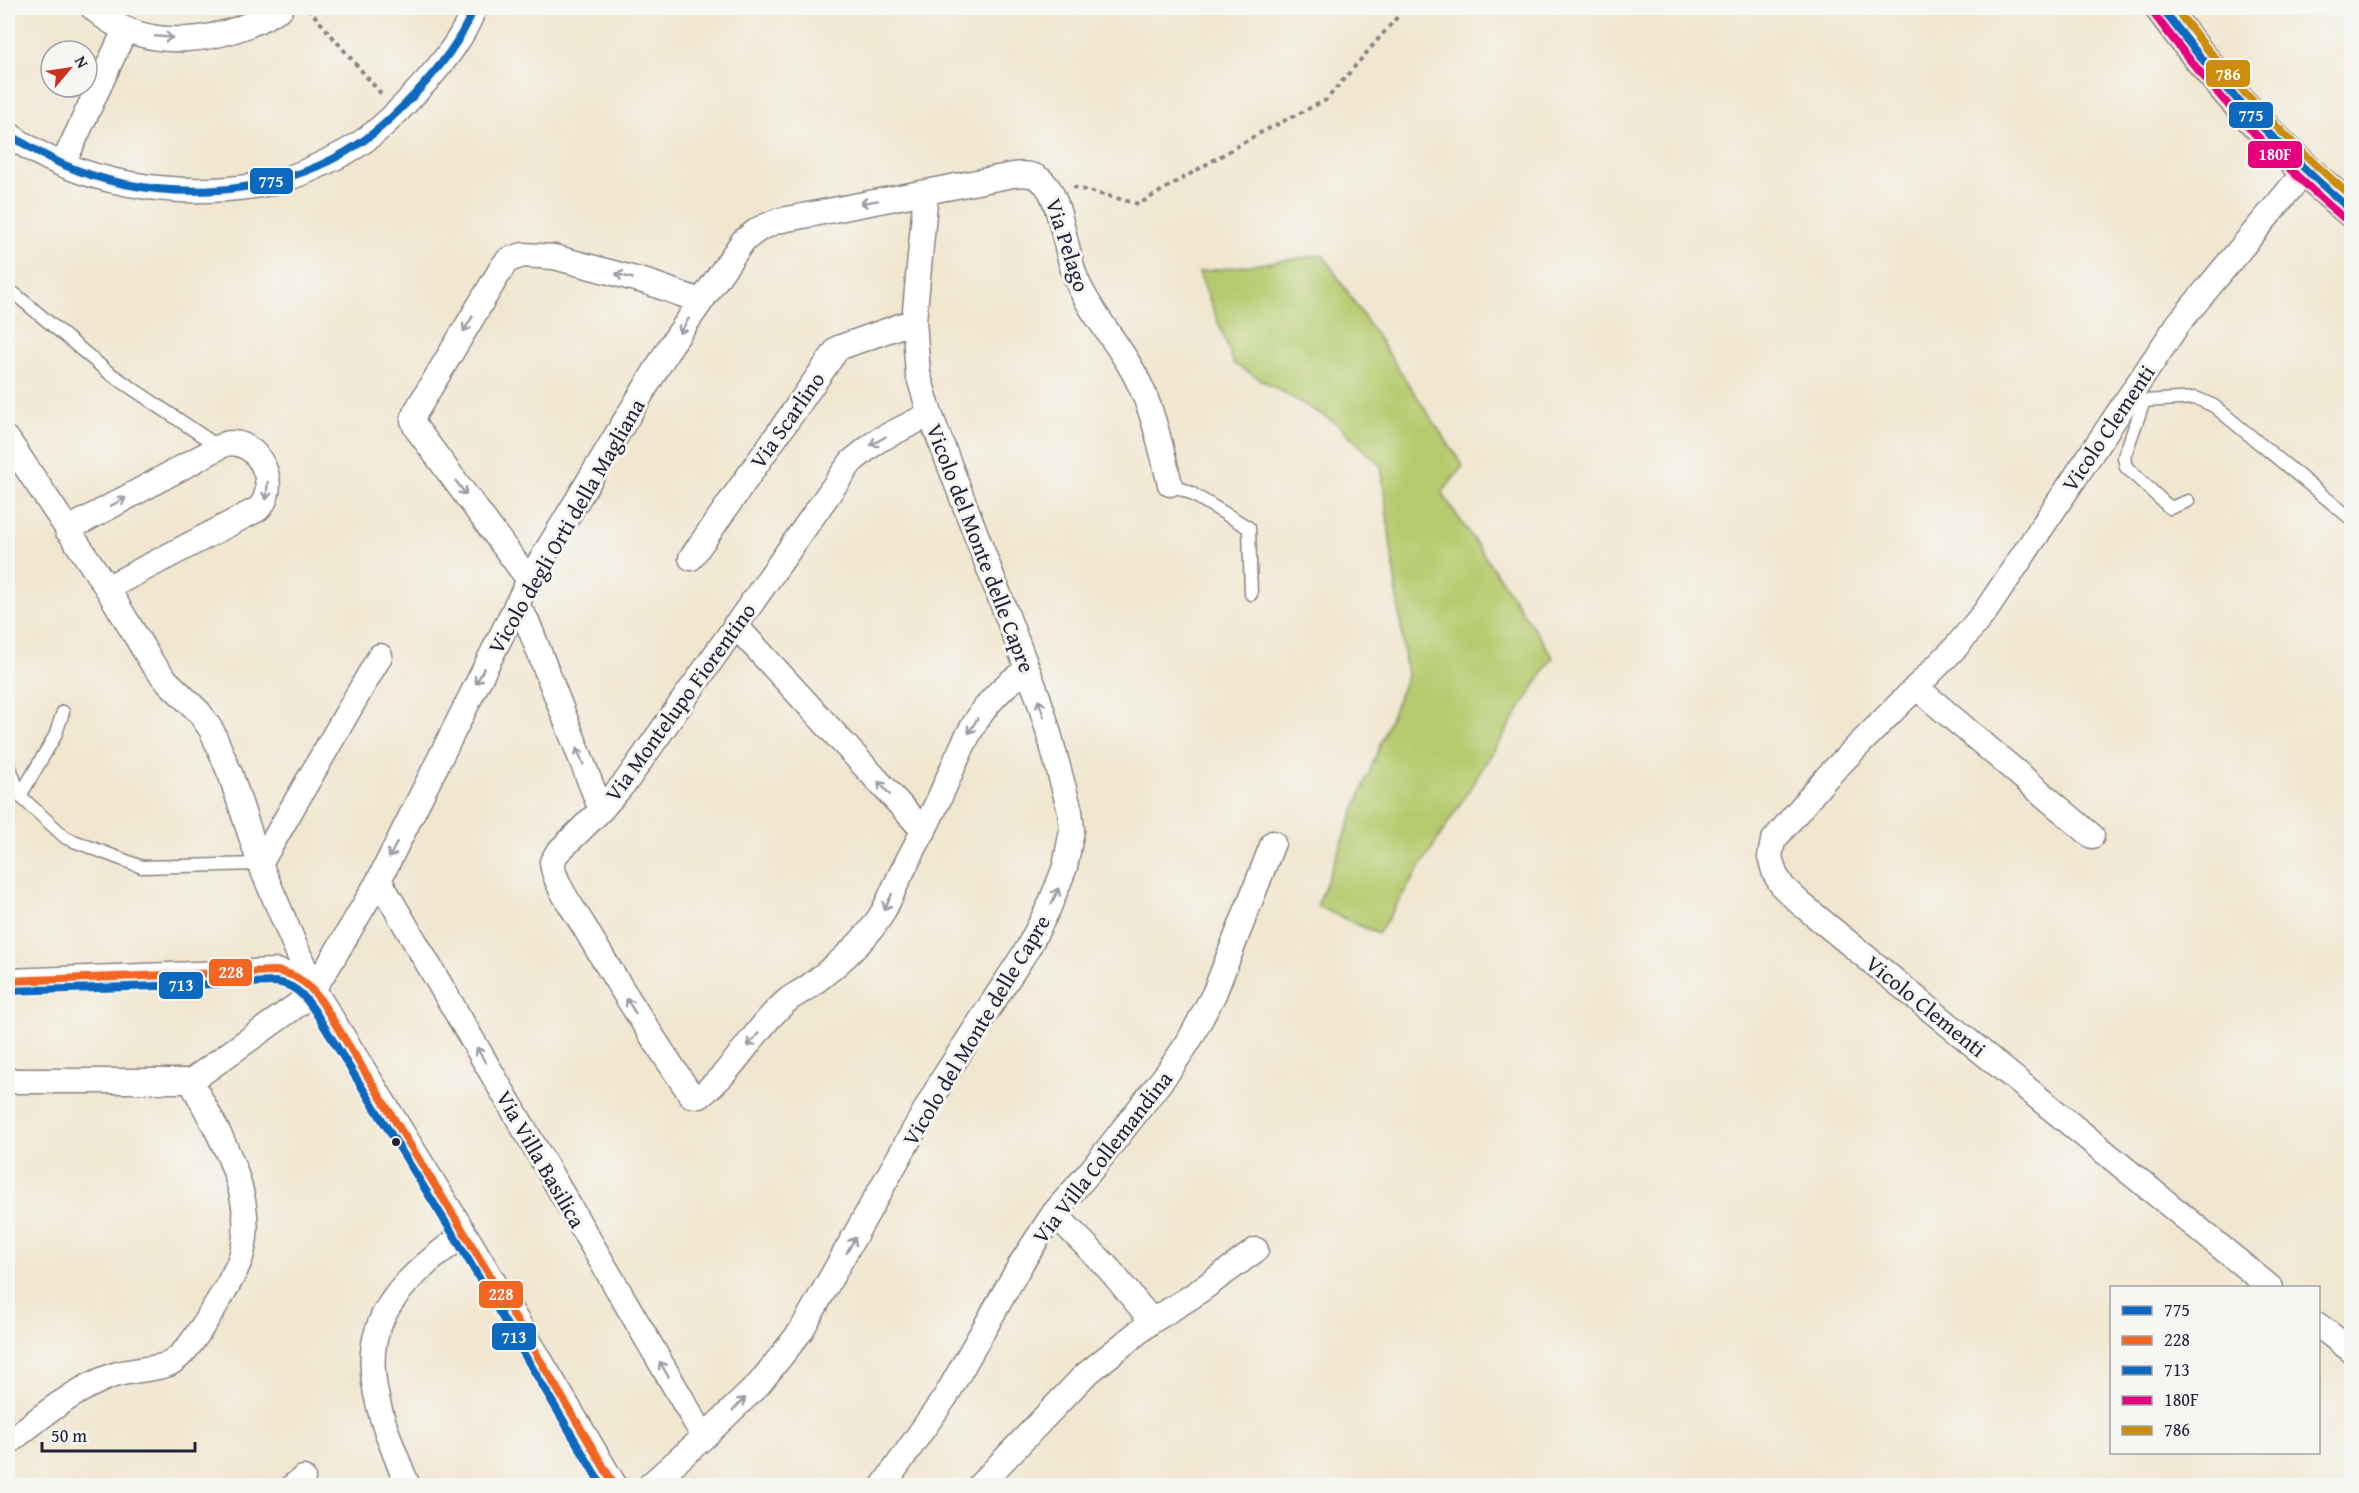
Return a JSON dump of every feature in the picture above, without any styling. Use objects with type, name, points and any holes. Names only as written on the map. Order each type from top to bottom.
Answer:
[{"type":"main road","points":[[2162,8],[2217,79],[2305,171],[2352,211]]},
{"type":"street","points":[[93,8],[107,20],[125,30],[161,37],[205,37],[239,30],[281,8]]},
{"type":"street","points":[[8,134],[80,173],[139,185],[201,191],[263,185],[303,172],[348,152],[388,122],[436,69],[469,23],[474,8]]},
{"type":"street","points":[[63,164],[125,30]]},
{"type":"street","name":"Vicolo Clementi","points":[[2270,1286],[1801,904],[1778,879],[1771,863],[1771,849],[1773,841],[1827,777],[1956,647],[1984,612],[2137,398],[2178,324],[2305,171]]},
{"type":"street","name":"Via Pelago","points":[[926,192],[1020,174],[1033,175],[1040,179],[1053,196],[1077,281],[1089,306],[1138,381],[1155,422],[1170,484]]},
{"type":"street","name":"Vicolo degli Orti della Magliana","points":[[191,1081],[297,1007],[314,990],[379,880],[530,580],[671,345],[743,241],[768,224],[831,209],[926,192]]},
{"type":"street","name":"Vicolo del Monte delle Capre","points":[[649,1485],[704,1437],[759,1384],[801,1331],[944,1077],[1028,948],[1058,888],[1071,845],[1070,811],[1048,730],[930,414],[918,374],[914,321],[926,192]]},
{"type":"street","points":[[530,580],[416,428],[413,420],[415,413],[503,266],[508,260],[523,255],[554,257],[650,283],[700,301]]},
{"type":"street","name":"Via Scarlino","points":[[691,558],[838,348],[914,321]]},
{"type":"street","name":"Via Montelupo Fiorentino","points":[[930,414],[877,441],[851,462],[633,771],[602,810],[557,853],[552,862],[552,867],[569,901],[631,1007],[691,1095],[696,1097],[718,1083],[775,1014],[790,999],[827,972],[872,929],[924,831],[963,743],[981,712],[998,691],[1027,670]]},
{"type":"street","points":[[8,440],[107,588],[152,663],[199,712],[212,731],[231,776],[260,864],[314,990],[465,1234],[615,1485]]},
{"type":"street","points":[[67,530],[219,447],[235,443],[250,449],[255,455],[264,469],[268,482],[266,501],[258,509],[107,588]]},
{"type":"street","points":[[516,605],[526,621],[602,810]]},
{"type":"street","points":[[735,625],[924,831]]},
{"type":"street","points":[[260,864],[380,656]]},
{"type":"street","points":[[1916,687],[2092,836]]},
{"type":"street","name":"Via Villa Collemandina","points":[[883,1485],[946,1396],[1022,1262],[1054,1213],[1094,1168],[1189,1041],[1214,994],[1273,843]]},
{"type":"street","name":"Via Villa Basilica","points":[[379,880],[704,1437]]},
{"type":"street","points":[[8,981],[276,971],[302,978],[314,990]]},
{"type":"street","points":[[8,1082],[191,1081],[234,1168],[243,1204],[243,1244],[232,1278],[195,1337],[170,1364],[116,1374],[92,1384],[8,1443]]},
{"type":"street","points":[[1054,1213],[1109,1269],[1152,1321]]},
{"type":"street","points":[[408,1485],[386,1433],[375,1396],[372,1368],[374,1339],[383,1315],[396,1295],[436,1256],[465,1234]]},
{"type":"street","points":[[979,1485],[1084,1376],[1152,1321],[1191,1297],[1256,1250]]},
{"type":"street","points":[[2320,1326],[2352,1351]]},
{"type":"lane","points":[[15,294],[108,372],[219,447]]},
{"type":"lane","points":[[2188,501],[2170,508],[2126,467],[2124,457],[2137,398],[2196,398],[2214,406],[2349,517]]},
{"type":"lane","points":[[1170,484],[1190,492],[1249,528],[1251,594]]},
{"type":"lane","points":[[20,796],[55,736],[63,712]]},
{"type":"lane","points":[[8,762],[20,796],[66,838],[142,867],[260,864]]},
{"type":"path","points":[[308,8],[397,112]]},
{"type":"path","points":[[1040,179],[1140,204],[1258,134],[1326,100],[1405,8]]},
{"type":"green space","points":[[1323,255],[1463,466],[1442,493],[1553,657],[1378,934],[1317,906],[1407,676],[1381,466],[1336,423],[1234,364],[1199,272]]},
{"type":"transit line","name":"775","points":[[8,134],[64,165],[100,178],[137,186],[175,190],[214,190],[252,186],[289,177],[324,163],[357,145],[388,121],[441,64],[463,32],[474,8]]},
{"type":"transit line","name":"775","points":[[2162,8],[2205,63],[2251,115],[2325,188],[2352,211]]},
{"type":"transit line","name":"786","points":[[2175,8],[2215,59],[2258,107],[2303,153],[2352,197]]},
{"type":"transit line","name":"180F","points":[[2154,14],[2198,70],[2244,122],[2293,172],[2345,219]]},
{"type":"transit line","name":"228","points":[[8,981],[276,971],[291,975],[303,982],[323,1004],[465,1234],[615,1486]]},
{"type":"transit line","name":"713","points":[[8,991],[275,982],[288,985],[298,991],[314,1010],[456,1239],[602,1486]]}]
